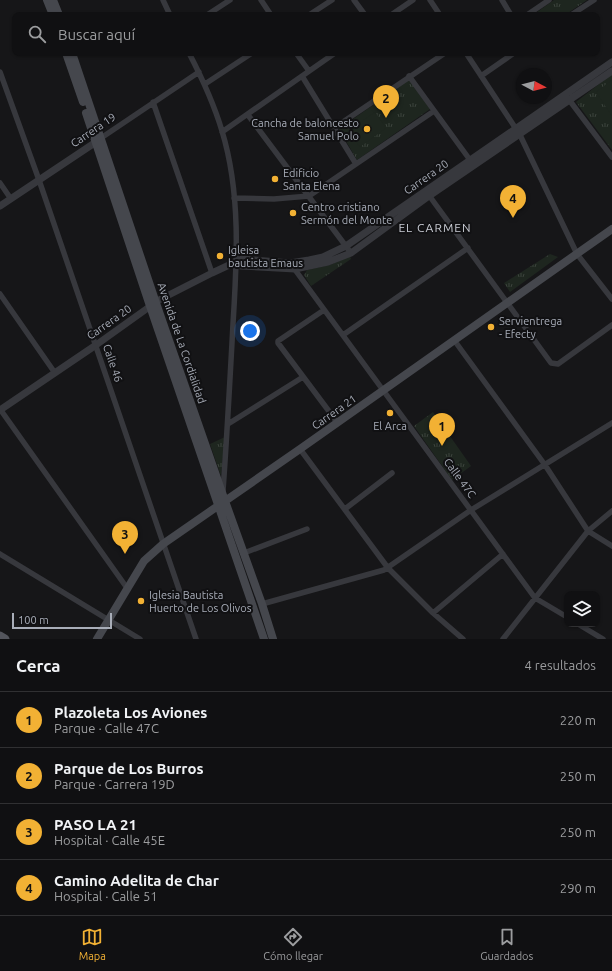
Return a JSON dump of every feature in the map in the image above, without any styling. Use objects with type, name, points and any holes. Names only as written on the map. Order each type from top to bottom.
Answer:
[{"type":"main road","points":[[47,0],[52,12]]},
{"type":"main road","points":[[53,0],[58,12]]},
{"type":"main road","name":"Avenida de La Cordialidad","points":[[67,56],[99,140]]},
{"type":"main road","name":"Avenida de La Cordialidad","points":[[73,56],[153,305],[222,501],[264,639]]},
{"type":"main road","name":"Carrera 21","points":[[97,639],[144,561],[163,544],[222,501],[300,449],[612,229]]},
{"type":"main road","name":"Avenida de La Cordialidad","points":[[222,501],[244,552],[273,639]]},
{"type":"main road","points":[[0,636],[5,639]]},
{"type":"street","points":[[163,0],[169,12]]},
{"type":"street","points":[[212,12],[230,0]]},
{"type":"street","points":[[261,0],[269,12]]},
{"type":"street","points":[[314,12],[332,0]]},
{"type":"street","points":[[354,0],[363,12]]},
{"type":"street","points":[[395,12],[413,0]]},
{"type":"street","points":[[430,0],[438,12]]},
{"type":"street","points":[[502,0],[509,12]]},
{"type":"street","points":[[531,12],[549,0]]},
{"type":"street","points":[[576,12],[594,0]]},
{"type":"street","points":[[191,56],[205,84],[222,132],[230,165],[234,198],[236,262],[228,424],[222,501]]},
{"type":"street","points":[[205,84],[247,56]]},
{"type":"street","points":[[298,56],[309,71]]},
{"type":"street","points":[[222,132],[331,56]]},
{"type":"street","points":[[334,128],[440,56]]},
{"type":"street","points":[[468,56],[518,132],[577,254],[612,299]]},
{"type":"street","points":[[481,76],[510,56]]},
{"type":"street","name":"Carrera 20","points":[[0,409],[153,305],[212,273],[242,259],[290,262],[309,260],[323,256],[346,246],[518,132],[612,62]]},
{"type":"street","name":"Carrera 20","points":[[236,262],[241,266],[295,269],[328,262],[351,253],[470,160],[570,101],[612,71]]},
{"type":"street","name":"Calle 46","points":[[0,72],[39,180],[196,639]]},
{"type":"street","name":"Carrera 19","points":[[0,206],[199,72]]},
{"type":"street","points":[[302,76],[356,164]]},
{"type":"street","points":[[409,76],[470,160]]},
{"type":"street","points":[[570,101],[612,157]]},
{"type":"street","points":[[153,102],[212,273]]},
{"type":"street","points":[[234,198],[274,199],[309,196],[434,111]]},
{"type":"street","points":[[248,115],[351,253]]},
{"type":"street","points":[[0,183],[11,199]]},
{"type":"street","points":[[427,193],[551,363],[558,364],[612,325]]},
{"type":"street","points":[[343,335],[468,248]]},
{"type":"street","name":"Calle 47C","points":[[290,262],[535,598],[564,616]]},
{"type":"street","points":[[0,294],[55,373]]},
{"type":"street","points":[[324,310],[278,341],[278,345],[337,422]]},
{"type":"street","points":[[454,340],[545,465],[588,531],[612,546]]},
{"type":"street","points":[[228,424],[303,377]]},
{"type":"street","points":[[0,409],[127,588]]},
{"type":"street","points":[[262,604],[379,572],[388,568],[471,510],[612,423]]},
{"type":"street","points":[[300,449],[388,568],[433,613],[463,639]]},
{"type":"street","points":[[345,509],[392,473]]},
{"type":"street","points":[[503,639],[588,531],[612,511]]},
{"type":"street","points":[[244,552],[307,529]]},
{"type":"street","points":[[0,554],[140,639]]},
{"type":"street","points":[[433,613],[503,554]]},
{"type":"street","points":[[583,627],[603,639]]},
{"type":"green space","points":[[554,0],[587,0],[569,12],[537,12]]},
{"type":"green space","points":[[612,74],[612,150],[576,102]]},
{"type":"green space","points":[[413,77],[433,107],[357,160],[339,129]]},
{"type":"green space","points":[[612,80],[612,116],[596,92]]},
{"type":"green space","name":"Cancha de baloncesto Samuel Polo","points":[[375,112],[386,128],[360,147],[348,131]]},
{"type":"green space","points":[[550,254],[558,257],[510,292],[504,283]]},
{"type":"green space","points":[[350,256],[351,259],[311,286],[304,275],[307,270],[330,265]]},
{"type":"green space","points":[[433,412],[471,466],[452,480],[414,426]]},
{"type":"green space","points":[[225,437],[221,476],[210,444]]},
{"type":"place","name":"Parque de Los Burros","points":[[386,118]]},
{"type":"place","name":"Cancha de baloncesto Samuel Polo","points":[[367,129]]},
{"type":"place","name":"Edificio Santa Elena","points":[[275,179]]},
{"type":"place","name":"Centro cristiano Sermón del Monte","points":[[293,213]]},
{"type":"place","name":"Camino Adelita de Char","points":[[513,218]]},
{"type":"place","name":"Igleisa bautista Emaus","points":[[220,256]]},
{"type":"place","name":"Servientrega - Efecty","points":[[491,327]]},
{"type":"place","name":"El Arca","points":[[390,413]]},
{"type":"place","name":"Plazoleta Los Aviones","points":[[442,446]]},
{"type":"place","name":"PASO LA 21","points":[[125,554]]},
{"type":"place","name":"Iglesia Bautista Huerto de Los Olivos","points":[[141,601]]},
{"type":"district","name":"EL CARMEN","points":[[435,228]]}]
